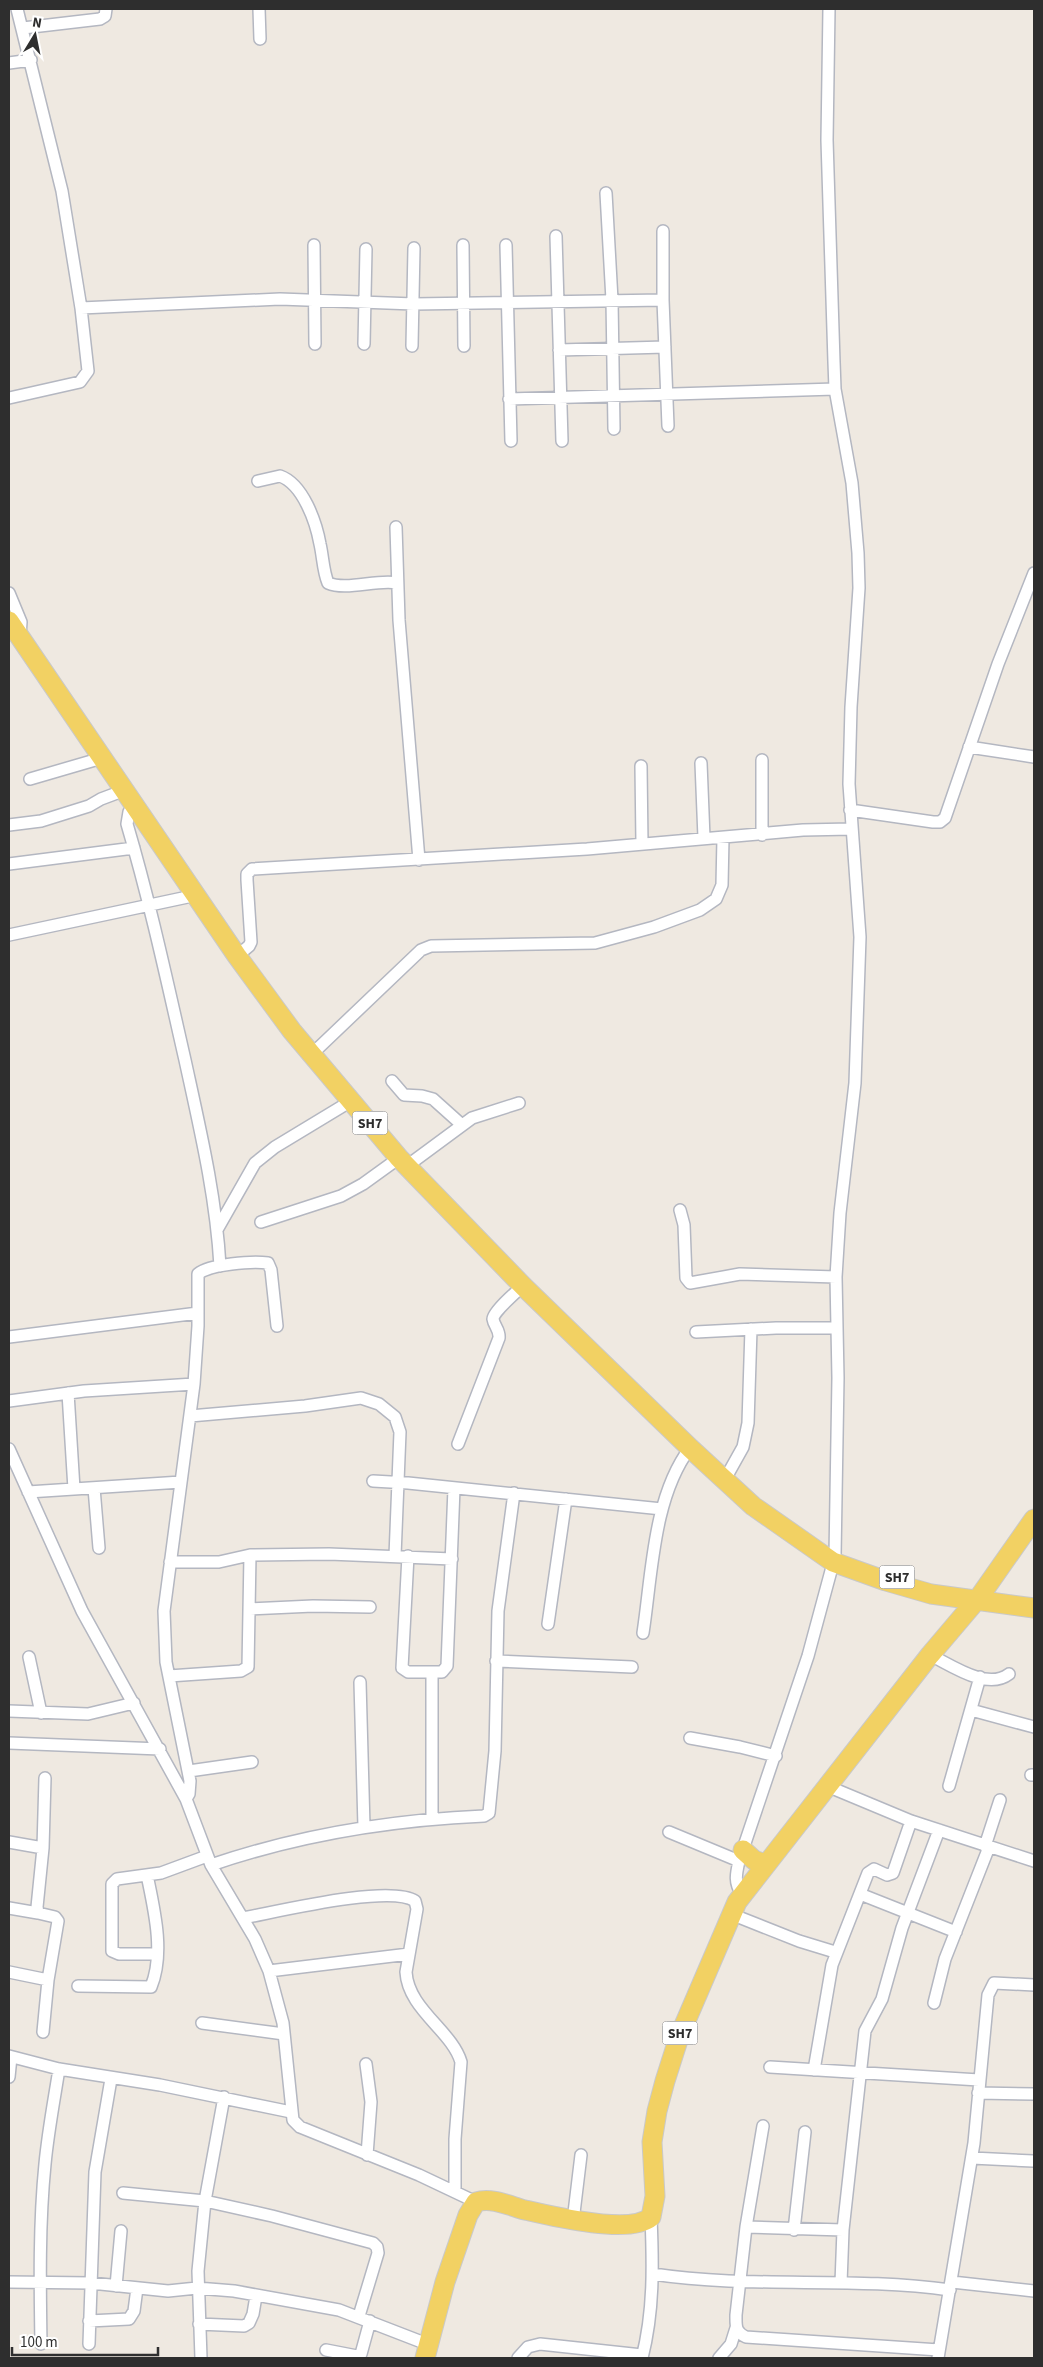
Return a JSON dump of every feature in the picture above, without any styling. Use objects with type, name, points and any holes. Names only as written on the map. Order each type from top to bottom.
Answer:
[{"type":"main road","name":"SH7","points":[[9,621],[278,1014],[403,1162],[523,1286],[724,1481],[753,1506],[816,1550],[834,1559],[910,1582],[977,1598],[930,1654],[765,1864],[742,1894],[731,1914],[675,2046],[656,2111],[652,2142],[655,2196],[651,2217]]},
{"type":"main road","points":[[977,1598],[1034,1519]]},
{"type":"main road","points":[[977,1598],[1034,1600]]},
{"type":"main road","points":[[977,1598],[1034,1608]]},
{"type":"main road","points":[[741,1856],[765,1864]]},
{"type":"main road","points":[[426,2351],[448,2272],[468,2215],[476,2202],[481,2200],[498,2202],[573,2220],[638,2224],[646,2222],[651,2217]]},
{"type":"street","points":[[9,398],[71,384],[85,378],[88,371],[81,308],[62,191],[17,9]]},
{"type":"street","points":[[23,28],[100,19],[105,16],[106,9]]},
{"type":"street","points":[[260,9],[260,39]]},
{"type":"street","points":[[742,1894],[737,1887],[736,1881],[741,1856],[776,1756],[817,1625],[834,1559],[838,1388],[836,1276],[857,1041],[860,912],[851,829],[850,728],[859,588],[852,483],[836,389],[827,148],[829,9]]},
{"type":"street","points":[[9,63],[31,60]]},
{"type":"street","points":[[606,193],[612,300],[614,429]]},
{"type":"street","points":[[663,231],[663,300],[668,426]]},
{"type":"street","points":[[556,236],[562,441]]},
{"type":"street","points":[[314,245],[315,344]]},
{"type":"street","points":[[463,245],[464,346]]},
{"type":"street","points":[[506,245],[511,442]]},
{"type":"street","points":[[412,346],[414,248]]},
{"type":"street","points":[[364,344],[366,249]]},
{"type":"street","points":[[81,308],[280,299],[414,304],[663,300]]},
{"type":"street","points":[[559,350],[665,347]]},
{"type":"street","points":[[510,399],[614,394],[836,389]]},
{"type":"street","points":[[258,481],[274,476],[284,477],[301,494],[317,533],[328,583],[341,586],[384,581],[397,583]]},
{"type":"street","points":[[396,527],[397,583],[418,860]]},
{"type":"street","points":[[850,810],[940,822],[948,811],[969,747],[1034,573]]},
{"type":"street","points":[[9,593],[21,622],[20,636]]},
{"type":"street","points":[[969,747],[1034,757]]},
{"type":"street","points":[[30,778],[102,758]]},
{"type":"street","points":[[762,760],[762,835]]},
{"type":"street","points":[[701,763],[704,838]]},
{"type":"street","points":[[641,766],[642,844]]},
{"type":"street","points":[[9,825],[42,820],[89,806],[101,799],[130,797],[127,817],[150,905],[209,1172],[218,1228],[220,1266]]},
{"type":"street","points":[[237,956],[251,942],[247,874],[252,869],[418,860],[724,838],[803,830],[851,829]]},
{"type":"street","points":[[312,1054],[421,950],[431,946],[595,943],[636,934],[700,910],[720,893],[724,838]]},
{"type":"street","points":[[9,864],[134,848]]},
{"type":"street","points":[[9,935],[197,895]]},
{"type":"street","points":[[392,1081],[404,1095],[433,1098],[462,1124]]},
{"type":"street","points":[[218,1228],[255,1163],[275,1147],[351,1101]]},
{"type":"street","points":[[262,1222],[341,1196],[403,1162],[481,1114],[519,1103]]},
{"type":"street","points":[[680,1210],[684,1226],[686,1278],[690,1282],[740,1274],[836,1276]]},
{"type":"street","points":[[186,1799],[191,1788],[169,1676],[164,1611],[194,1384],[198,1274],[203,1270],[220,1266],[268,1263],[272,1270],[277,1326]]},
{"type":"street","points":[[458,1444],[499,1338],[494,1314],[523,1286]]},
{"type":"street","points":[[9,1337],[198,1313]]},
{"type":"street","points":[[696,1332],[836,1328]]},
{"type":"street","points":[[724,1481],[742,1447],[748,1424],[751,1329]]},
{"type":"street","points":[[9,1401],[68,1393],[194,1384]]},
{"type":"street","points":[[68,1393],[74,1488]]},
{"type":"street","points":[[190,1416],[305,1406],[361,1398],[379,1404],[395,1418],[400,1440],[395,1556]]},
{"type":"street","points":[[643,1632],[662,1509],[677,1468],[690,1448]]},
{"type":"street","points":[[9,1449],[14,1476],[28,1492],[82,1611],[186,1799],[209,1860],[220,1883],[243,1918],[269,1971],[284,2034],[293,2120],[300,2127],[455,2191],[476,2202]]},
{"type":"street","points":[[373,1481],[514,1493],[662,1509]]},
{"type":"street","points":[[28,1492],[181,1482]]},
{"type":"street","points":[[94,1488],[99,1548]]},
{"type":"street","points":[[408,1556],[402,1668],[408,1672],[444,1671],[447,1666],[454,1488]]},
{"type":"street","points":[[156,1954],[119,1954],[115,1953],[111,1948],[112,1884],[117,1879],[172,1870],[209,1860],[364,1827],[432,1818],[484,1816],[489,1813],[495,1736],[498,1611],[514,1493]]},
{"type":"street","points":[[548,1624],[566,1499]]},
{"type":"street","points":[[170,1562],[219,1562],[250,1555],[408,1556],[452,1559]]},
{"type":"street","points":[[169,1676],[246,1670],[249,1662],[250,1555]]},
{"type":"street","points":[[250,1609],[313,1606],[370,1607]]},
{"type":"street","points":[[930,1654],[980,1677],[997,1680],[1009,1674]]},
{"type":"street","points":[[29,1657],[41,1713]]},
{"type":"street","points":[[496,1662],[632,1668]]},
{"type":"street","points":[[432,1672],[432,1818]]},
{"type":"street","points":[[949,1786],[980,1677]]},
{"type":"street","points":[[360,1682],[364,1827]]},
{"type":"street","points":[[9,1711],[88,1714],[134,1703]]},
{"type":"street","points":[[971,1710],[1034,1727]]},
{"type":"street","points":[[690,1738],[740,1746],[776,1756]]},
{"type":"street","points":[[9,1743],[160,1749]]},
{"type":"street","points":[[188,1771],[252,1762]]},
{"type":"street","points":[[38,1913],[43,1848],[45,1778]]},
{"type":"street","points":[[827,1786],[912,1821],[1034,1861]]},
{"type":"street","points":[[934,2003],[942,1968],[987,1847],[1000,1800]]},
{"type":"street","points":[[814,2070],[824,2007],[836,1952],[870,1870],[874,1869],[887,1875],[892,1873],[912,1821]]},
{"type":"street","points":[[842,2283],[843,2230],[866,2031],[882,1998],[908,1913],[939,1830]]},
{"type":"street","points":[[669,1832],[741,1856]]},
{"type":"street","points":[[9,1842],[43,1848]]},
{"type":"street","points":[[78,1986],[151,1987],[156,1954],[155,1912],[147,1875]]},
{"type":"street","points":[[860,1894],[956,1932]]},
{"type":"street","points":[[243,1918],[366,1896],[407,1895],[415,1901],[417,1909],[409,1954],[407,1983],[430,2018],[458,2053],[461,2062],[455,2140],[455,2191]]},
{"type":"street","points":[[9,1908],[55,1917],[58,1921],[48,1980],[43,2032]]},
{"type":"street","points":[[731,1914],[799,1941],[836,1952]]},
{"type":"street","points":[[269,1971],[409,1954]]},
{"type":"street","points":[[9,1972],[48,1980]]},
{"type":"street","points":[[736,2328],[739,2334],[746,2337],[939,2354],[972,2158],[990,1986],[999,1982],[1034,1985]]},
{"type":"street","points":[[202,2023],[284,2034]]},
{"type":"street","points":[[9,2077],[10,2057],[58,2069],[224,2097],[291,2112]]},
{"type":"street","points":[[366,2064],[371,2102],[367,2155]]},
{"type":"street","points":[[770,2067],[979,2080]]},
{"type":"street","points":[[41,2344],[40,2282],[45,2164],[58,2069]]},
{"type":"street","points":[[89,2344],[95,2172],[111,2079]]},
{"type":"street","points":[[978,2093],[1034,2094]]},
{"type":"street","points":[[201,2358],[197,2288],[205,2201],[224,2097]]},
{"type":"street","points":[[719,2358],[731,2344],[736,2328],[746,2227],[763,2126]]},
{"type":"street","points":[[794,2230],[805,2132]]},
{"type":"street","points":[[573,2220],[581,2155]]},
{"type":"street","points":[[972,2158],[1033,2161]]},
{"type":"street","points":[[123,2193],[205,2201],[272,2216],[373,2243],[377,2247],[378,2253],[365,2318],[361,2354],[357,2356],[326,2350]]},
{"type":"street","points":[[518,2358],[528,2348],[540,2344],[642,2357],[651,2310],[653,2274],[651,2217]]},
{"type":"street","points":[[746,2227],[794,2230],[843,2230]]},
{"type":"street","points":[[116,2286],[121,2231]]},
{"type":"street","points":[[653,2274],[688,2280],[903,2284],[1034,2292]]},
{"type":"street","points":[[9,2282],[91,2283],[168,2291],[197,2288],[256,2296],[338,2310],[365,2318],[426,2351]]},
{"type":"street","points":[[90,2321],[129,2319],[134,2311],[137,2288]]},
{"type":"street","points":[[199,2324],[244,2326],[249,2324],[254,2314],[256,2296]]}]
